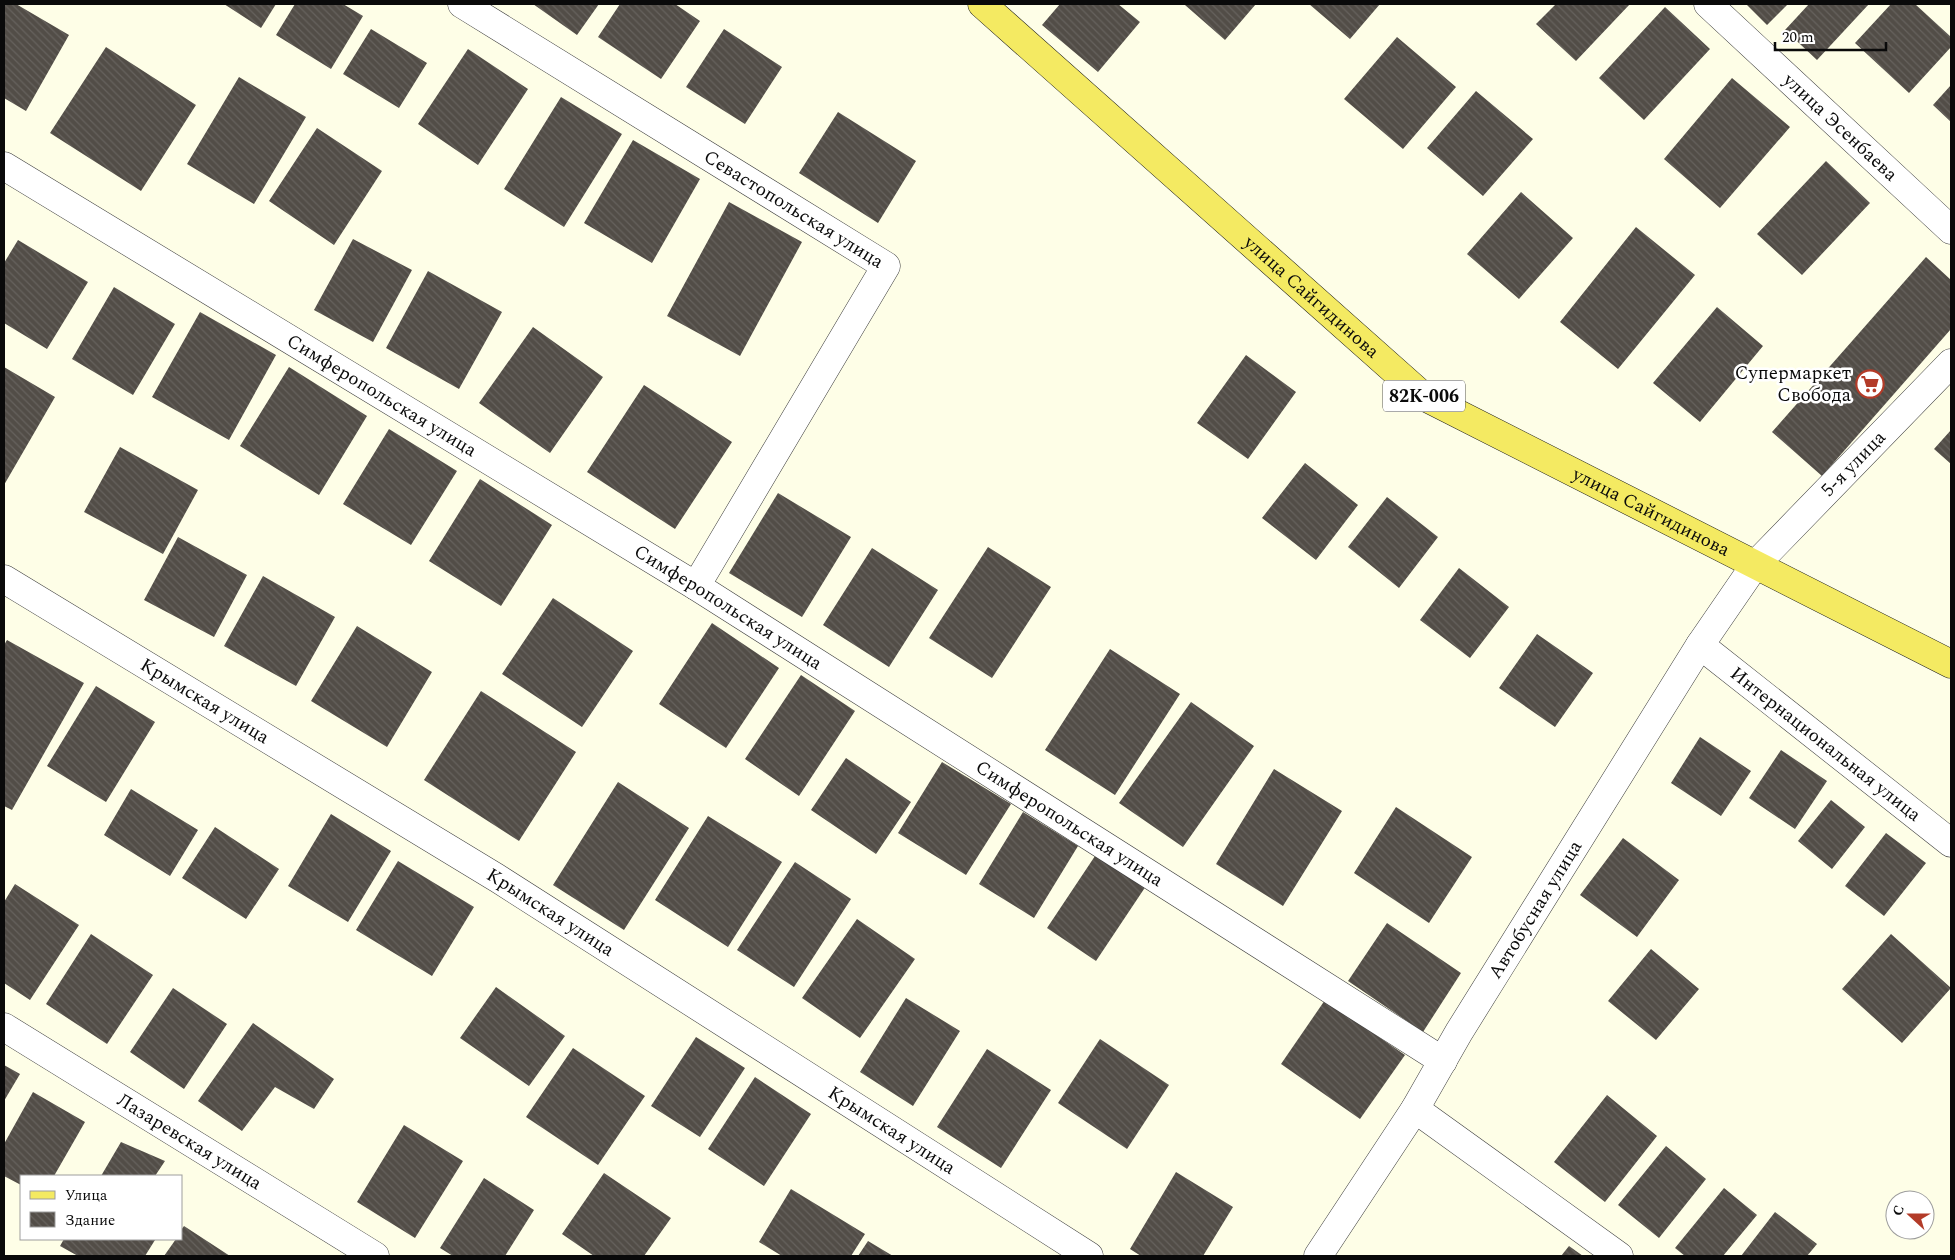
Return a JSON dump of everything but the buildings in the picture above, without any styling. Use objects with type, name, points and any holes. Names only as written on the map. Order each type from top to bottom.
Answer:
[{"type":"main road","name":"улица Сайгидинова","points":[[982,4],[1423,396],[1951,664]]},
{"type":"street","name":"Севастопольская улица","points":[[462,4],[886,266],[696,586]]},
{"type":"street","name":"улица Эсенбаева","points":[[1708,4],[1951,230]]},
{"type":"street","name":"Симферопольская улица","points":[[4,166],[696,586],[1442,1061]]},
{"type":"street","name":"5-я улица","points":[[1756,565],[1951,363]]},
{"type":"street","name":"Автобусная улица","points":[[1318,1256],[1415,1109],[1442,1061],[1700,645],[1756,565]]},
{"type":"street","name":"Крымская улица","points":[[4,579],[496,878],[1089,1256]]},
{"type":"street","name":"Интернациональная улица","points":[[1700,645],[1951,843]]},
{"type":"street","name":"Лазаревская улица","points":[[4,1027],[375,1256]]},
{"type":"street","points":[[1415,1109],[1620,1256]]},
{"type":"place","name":"Супермаркет Свобода","points":[[1870,384]]}]
